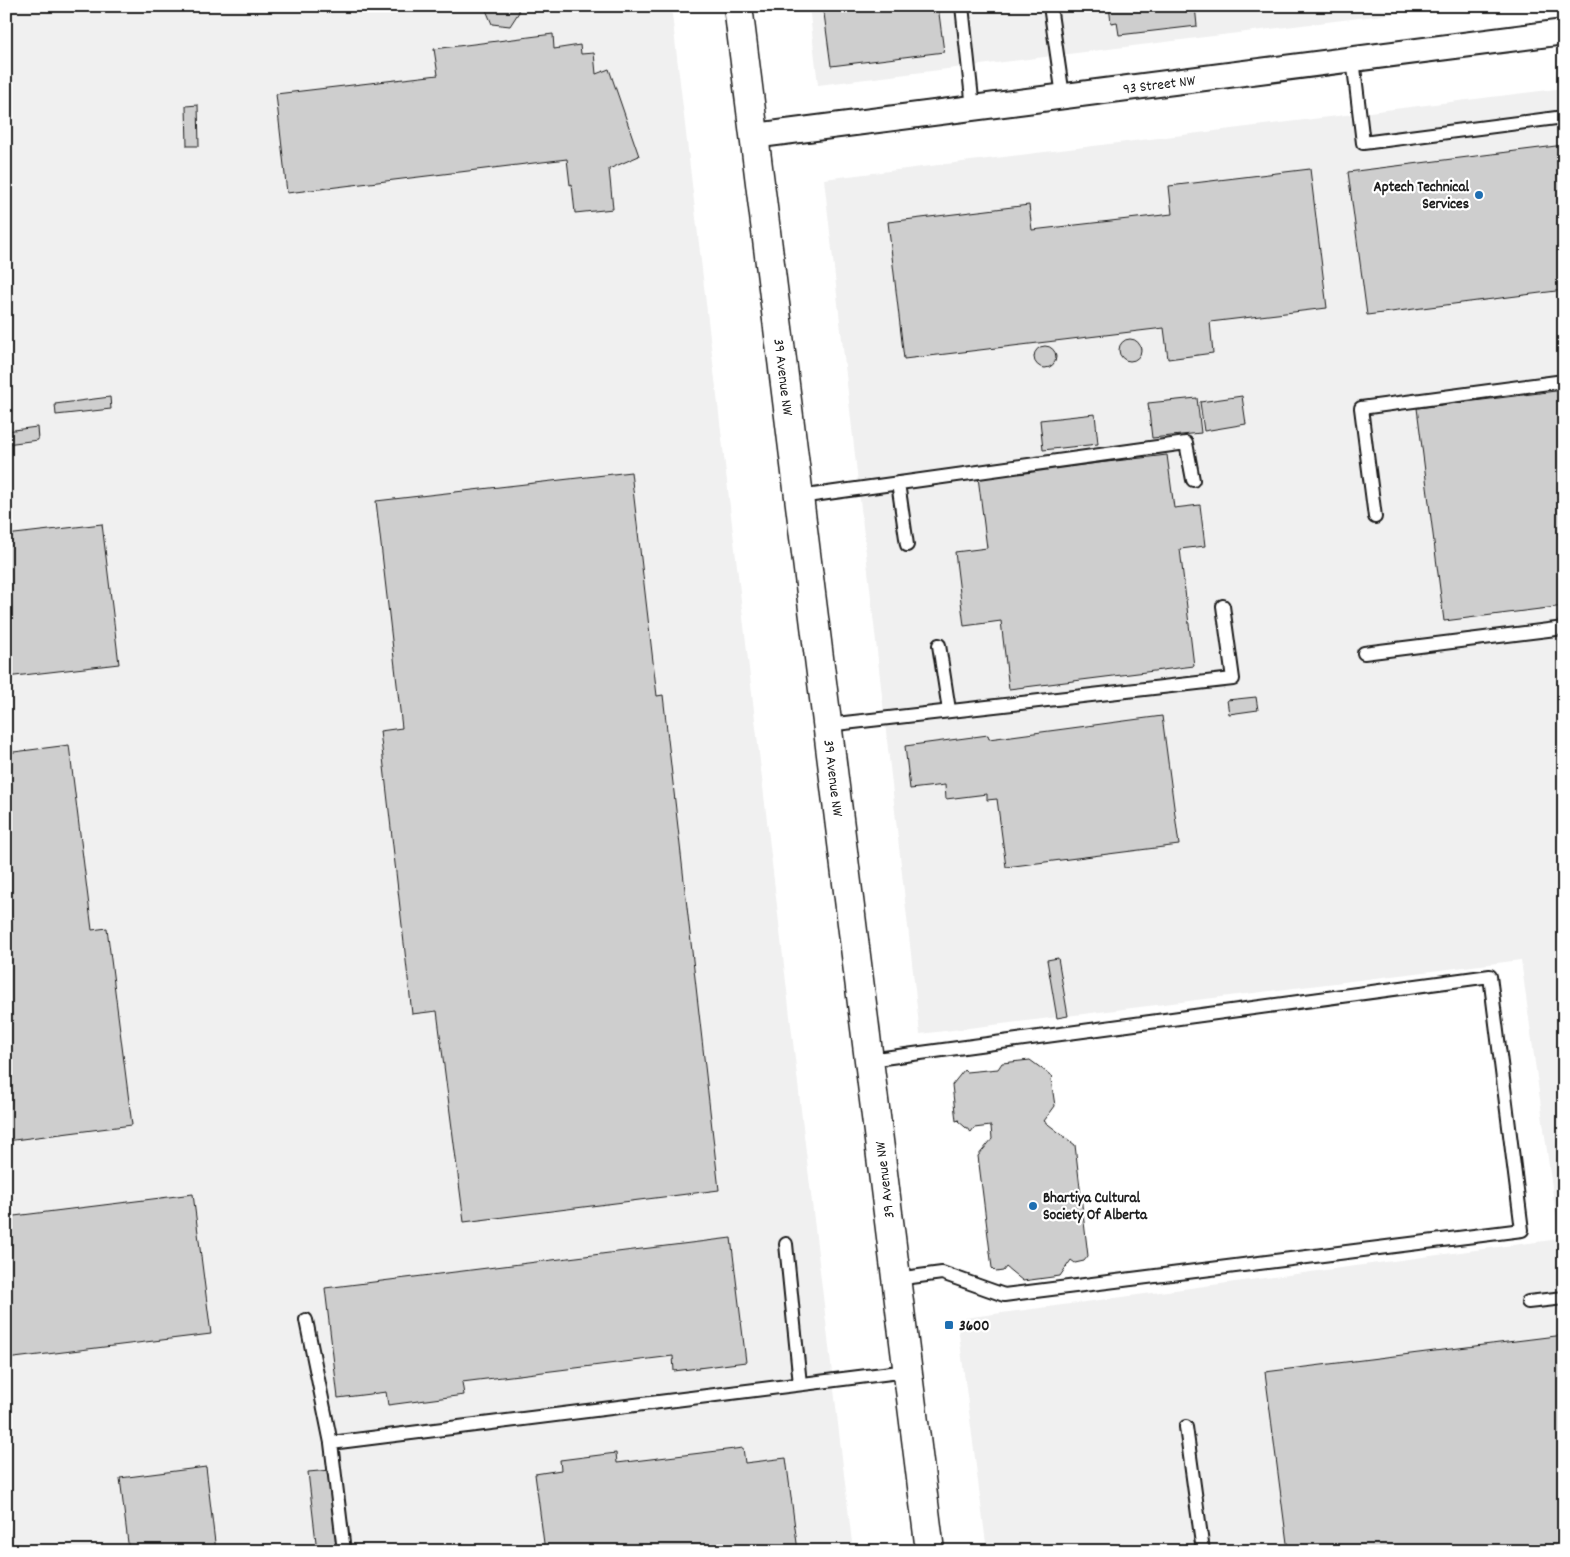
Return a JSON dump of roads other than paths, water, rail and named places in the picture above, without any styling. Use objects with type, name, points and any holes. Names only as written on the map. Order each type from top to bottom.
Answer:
[{"type":"street","name":"39 Avenue NW","points":[[738,6],[930,1551]]},
{"type":"street","name":"93 Street NW","points":[[754,136],[1564,32]]},
{"type":"lane","points":[[962,6],[973,108]]},
{"type":"lane","points":[[1050,6],[1063,96]]},
{"type":"lane","points":[[1353,59],[1363,143],[1564,117]]},
{"type":"lane","points":[[1375,517],[1361,408],[1564,381]]},
{"type":"lane","points":[[799,497],[1186,444],[1193,480]]},
{"type":"lane","points":[[898,483],[908,545]]},
{"type":"lane","points":[[827,724],[1233,679],[1223,606]]},
{"type":"lane","points":[[1364,653],[1564,628]]},
{"type":"lane","points":[[939,645],[949,710]]},
{"type":"lane","points":[[869,1060],[1490,976],[1522,1230],[1004,1295],[942,1274],[896,1279]]},
{"type":"lane","points":[[786,1244],[800,1384]]},
{"type":"lane","points":[[1528,1302],[1564,1298]]},
{"type":"lane","points":[[306,1320],[331,1443],[344,1551]]},
{"type":"lane","points":[[331,1443],[907,1370]]},
{"type":"lane","points":[[1186,1427],[1203,1551]]},
{"type":"place","name":"Aptech Technical Services","points":[[1479,195]]},
{"type":"place","name":"Bhartiya Cultural Society Of Alberta","points":[[1033,1206]]},
{"type":"place","name":"3600","points":[[949,1325]]}]
